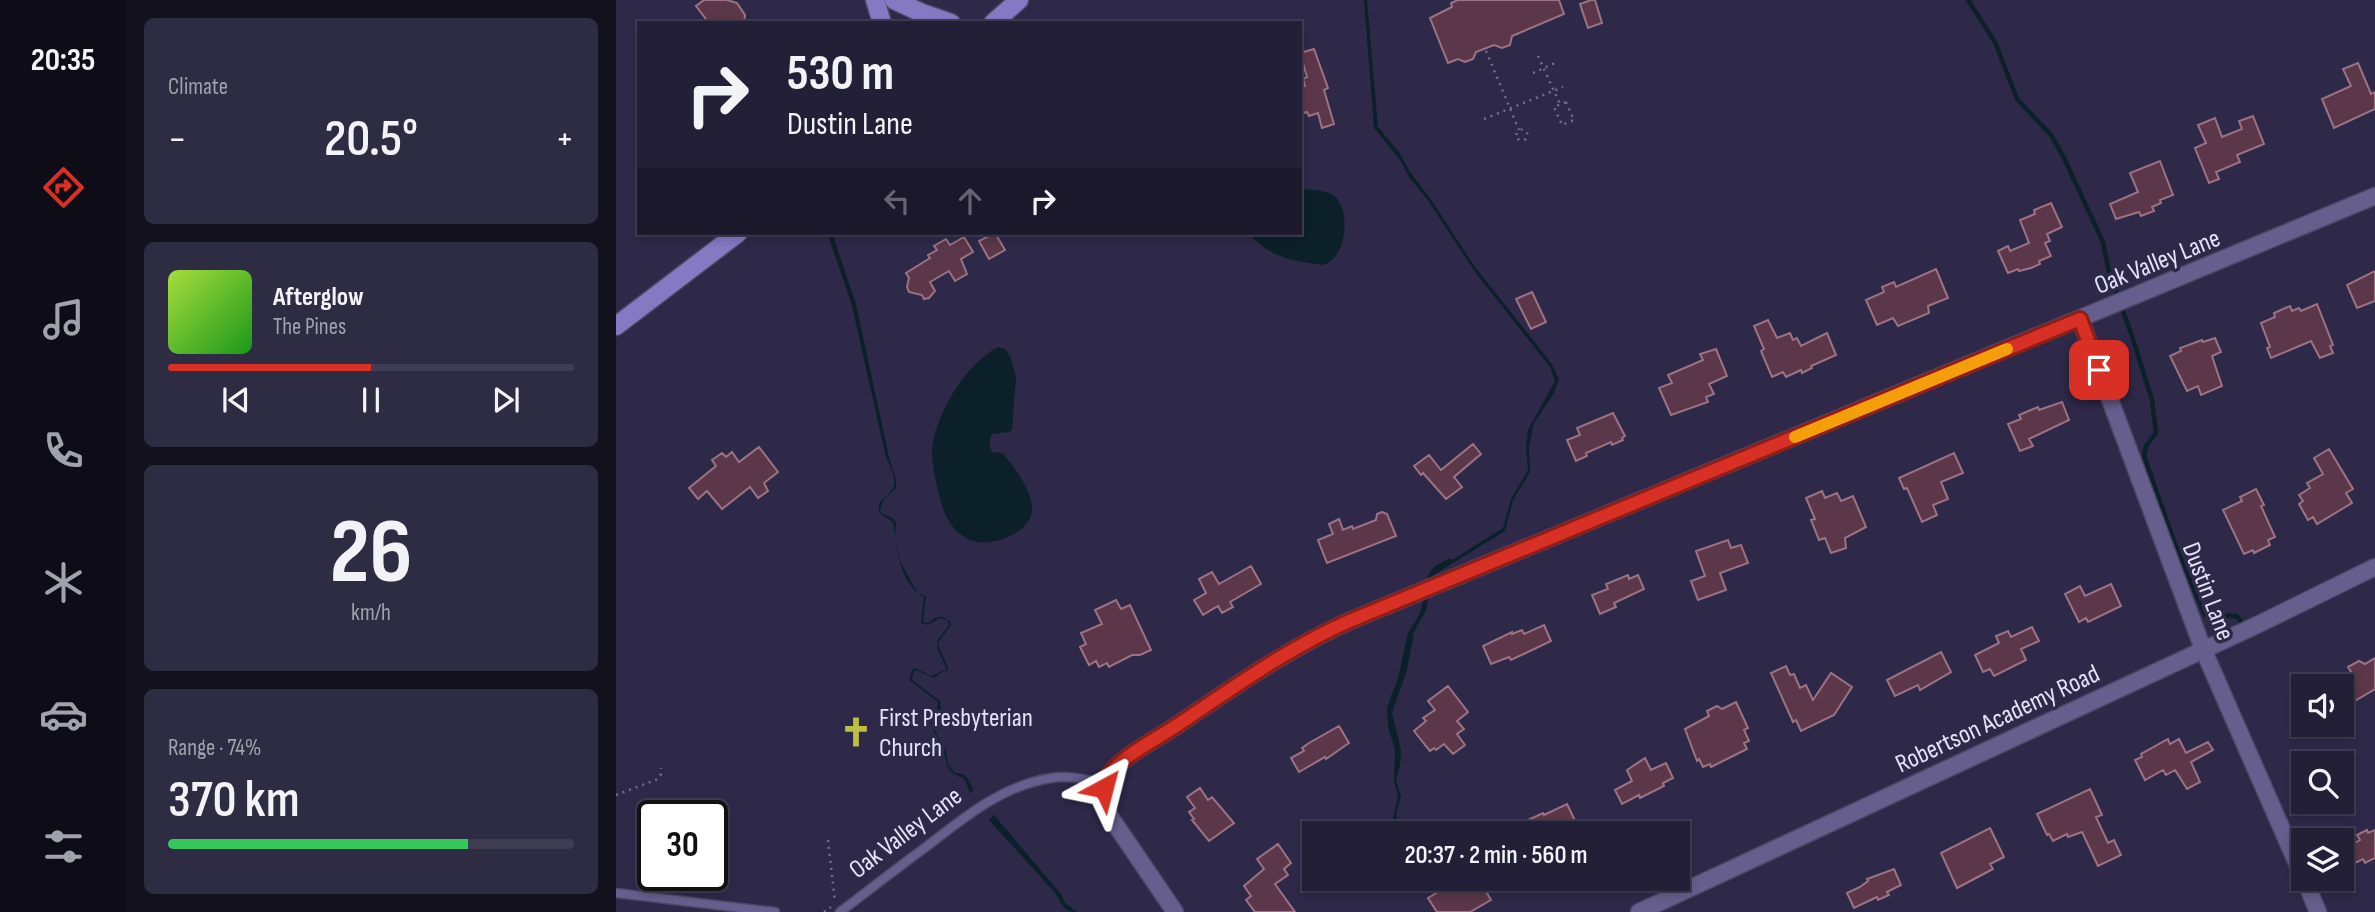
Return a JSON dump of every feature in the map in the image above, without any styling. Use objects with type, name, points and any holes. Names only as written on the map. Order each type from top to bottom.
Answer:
[{"type":"street","points":[[875,0],[882,21]]},
{"type":"street","points":[[894,0],[945,21]]},
{"type":"street","points":[[995,21],[1019,0]]},
{"type":"street","name":"Oak Valley Lane","points":[[1105,783],[1114,769],[1150,743],[1286,653],[1320,634],[2375,196]]},
{"type":"street","points":[[616,326],[735,235]]},
{"type":"street","name":"Dustin Lane","points":[[2080,319],[2203,649],[2291,851]]},
{"type":"street","name":"Robertson Academy Road","points":[[1640,912],[2257,625],[2375,567]]},
{"type":"street","points":[[1105,783],[1103,803],[1107,812],[1175,912]]},
{"type":"street","name":"Dustin Lane","points":[[2309,891],[2318,912]]},
{"type":"lane","name":"Oak Valley Lane","points":[[840,912],[968,815],[999,795],[1032,782],[1053,778],[1070,777],[1105,783]]},
{"type":"lane","points":[[616,893],[775,912]]},
{"type":"path","points":[[1486,51],[1519,130]]},
{"type":"path","points":[[1538,56],[1560,104]]},
{"type":"path","points":[[1533,73],[1555,63]]},
{"type":"path","points":[[1484,119],[1563,87]]},
{"type":"path","points":[[1566,102],[1570,111],[1574,120],[1562,125],[1554,107],[1566,102]]},
{"type":"path","points":[[1570,111],[1575,109]]},
{"type":"path","points":[[1552,119],[1558,116]]},
{"type":"path","points":[[616,795],[658,779],[661,768]]},
{"type":"path","points":[[824,912],[835,904],[828,840]]},
{"type":"water","points":[[1364,0],[1367,0],[1378,127],[1399,152],[1475,267],[1552,364],[1559,379],[1554,393],[1534,423],[1529,446],[1530,472],[1513,500],[1505,531],[1432,576],[1428,575],[1503,528],[1511,499],[1528,470],[1528,430],[1555,381],[1550,367],[1475,272],[1400,160],[1374,128]]},
{"type":"water","points":[[1302,189],[1329,193],[1339,201],[1345,221],[1342,244],[1331,261],[1323,265],[1292,260],[1257,242],[1251,235],[1302,235]]},
{"type":"water","points":[[828,235],[833,235],[856,304],[896,480],[896,488],[884,499],[880,510],[896,522],[895,536],[893,522],[879,513],[880,503],[893,489],[894,477],[886,457],[851,302]]},
{"type":"water","points":[[998,347],[1005,349],[1010,356],[1016,377],[1012,429],[1009,432],[992,434],[990,448],[992,452],[1002,453],[1016,470],[1029,493],[1031,517],[1007,538],[975,542],[955,529],[945,513],[933,467],[932,452],[939,423],[953,392],[974,366]]},
{"type":"water","points":[[895,539],[900,561],[917,592],[904,573],[900,563]]},
{"type":"water","points":[[918,593],[926,597],[923,622],[928,623],[942,617],[947,619],[950,622],[951,625],[938,643],[948,670],[934,678],[916,670],[912,680],[940,701],[941,709],[933,727],[946,751],[948,765],[955,773],[963,774],[967,778],[974,790],[970,793],[964,778],[957,776],[948,767],[931,726],[938,702],[909,680],[915,668],[931,676],[947,669],[938,651],[937,641],[949,625],[947,620],[940,618],[928,625],[921,623],[924,597]]},
{"type":"water","points":[[1428,606],[1414,632],[1407,670],[1392,713],[1401,750],[1396,780],[1401,796],[1396,814],[1397,821],[1394,821],[1398,797],[1394,780],[1395,749],[1388,727],[1387,708],[1398,678],[1408,633],[1423,609]]},
{"type":"water","points":[[994,815],[1061,894],[1065,903],[1077,912],[1064,907],[1056,894],[989,820]]},
{"type":"building","points":[[704,0],[737,3],[745,15],[744,21],[707,21],[696,6]]},
{"type":"building","points":[[1458,0],[1559,0],[1564,14],[1512,36],[1510,45],[1502,48],[1494,45],[1476,52],[1473,59],[1465,62],[1458,59],[1448,63],[1430,18],[1452,7],[1451,3]]},
{"type":"building","points":[[1595,0],[1602,23],[1588,28],[1580,4]]},
{"type":"building","points":[[1314,49],[1328,88],[1324,90],[1334,124],[1322,128],[1318,113],[1309,116],[1307,112],[1302,113],[1302,87],[1305,86],[1303,79],[1307,77],[1302,52]]},
{"type":"building","points":[[2358,63],[2371,94],[2375,92],[2375,109],[2334,128],[2322,99],[2351,86],[2343,69]]},
{"type":"building","points":[[2253,116],[2264,144],[2237,155],[2240,162],[2216,172],[2219,179],[2209,183],[2195,148],[2206,143],[2198,125],[2215,118],[2222,137],[2242,129],[2239,121]]},
{"type":"building","points":[[2160,161],[2173,195],[2160,200],[2161,203],[2152,207],[2154,211],[2141,216],[2139,212],[2116,219],[2110,204],[2138,192],[2130,173]]},
{"type":"building","points":[[2051,203],[2062,227],[2047,234],[2050,241],[2045,243],[2051,256],[2031,268],[2008,273],[1998,251],[2008,246],[2010,251],[2029,243],[2020,220]]},
{"type":"building","points":[[996,235],[1005,250],[989,259],[979,241]]},
{"type":"building","points":[[964,237],[973,252],[961,259],[967,274],[955,281],[949,271],[930,282],[935,291],[929,298],[924,299],[922,295],[909,292],[909,278],[906,273],[930,258],[928,255],[937,250],[934,246],[946,239],[950,245]]},
{"type":"building","points":[[1936,269],[1948,298],[1928,306],[1929,313],[1898,326],[1893,318],[1877,325],[1866,300],[1884,292],[1882,287],[1894,282],[1896,287]]},
{"type":"building","points":[[2375,271],[2375,301],[2357,308],[2347,285]]},
{"type":"building","points":[[1532,292],[1546,322],[1531,329],[1516,299]]},
{"type":"building","points":[[2317,304],[2333,345],[2330,346],[2333,353],[2320,358],[2311,341],[2271,358],[2261,323],[2290,306],[2292,311],[2299,308],[2301,311]]},
{"type":"building","points":[[1768,320],[1777,338],[1790,333],[1793,340],[1797,338],[1801,346],[1827,333],[1836,355],[1802,373],[1801,370],[1786,377],[1783,372],[1772,377],[1754,326]]},
{"type":"building","points":[[2215,338],[2221,352],[2212,356],[2222,386],[2201,395],[2198,386],[2187,391],[2170,356],[2181,351],[2180,348]]},
{"type":"building","points":[[1716,349],[1727,376],[1709,384],[1714,394],[1706,397],[1708,402],[1671,415],[1659,388],[1672,383],[1668,375],[1703,360],[1700,354]]},
{"type":"building","points":[[2062,402],[2069,420],[2029,439],[2033,446],[2020,451],[2008,424],[2021,419],[2019,415],[2038,407],[2039,410]]},
{"type":"building","points":[[1613,413],[1625,436],[1623,440],[1586,453],[1587,456],[1576,461],[1567,440],[1580,435],[1577,428]]},
{"type":"building","points":[[1473,444],[1481,454],[1454,477],[1462,487],[1446,499],[1414,466],[1429,455],[1441,470]]},
{"type":"building","points":[[759,447],[778,472],[764,483],[768,491],[758,498],[750,487],[722,509],[707,491],[698,499],[689,488],[716,466],[712,460],[722,453],[726,457],[732,452],[739,462]]},
{"type":"building","points":[[2329,449],[2353,489],[2346,493],[2352,503],[2317,524],[2313,517],[2308,520],[2299,504],[2303,501],[2299,495],[2310,488],[2307,483],[2323,474],[2314,458]]},
{"type":"building","points":[[1954,453],[1963,473],[1941,482],[1948,499],[1933,505],[1937,515],[1922,522],[1907,488],[1904,489],[1899,478]]},
{"type":"building","points":[[2256,489],[2275,537],[2268,540],[2270,545],[2254,553],[2253,550],[2244,554],[2223,510],[2242,501],[2240,497]]},
{"type":"building","points":[[1822,491],[1825,498],[1837,493],[1841,501],[1853,496],[1866,527],[1845,538],[1846,548],[1831,553],[1825,538],[1819,540],[1811,520],[1815,519],[1806,498]]},
{"type":"building","points":[[1377,514],[1387,514],[1396,536],[1327,563],[1318,540],[1333,534],[1329,524],[1339,519],[1343,530],[1352,526],[1353,529],[1376,520]]},
{"type":"building","points":[[1728,540],[1731,548],[1741,545],[1748,563],[1720,573],[1726,590],[1698,600],[1691,581],[1705,576],[1696,551]]},
{"type":"building","points":[[1251,566],[1261,584],[1230,602],[1233,607],[1222,613],[1218,606],[1203,615],[1194,600],[1206,593],[1199,579],[1212,572],[1219,584]]},
{"type":"building","points":[[1628,575],[1629,579],[1638,575],[1644,589],[1614,603],[1616,607],[1600,614],[1592,595],[1608,589],[1606,584]]},
{"type":"building","points":[[2111,584],[2121,606],[2088,622],[2086,618],[2079,622],[2065,594],[2080,586],[2085,596]]},
{"type":"building","points":[[1116,600],[1121,609],[1130,605],[1151,650],[1132,655],[1109,667],[1107,663],[1099,667],[1096,661],[1089,665],[1080,647],[1086,644],[1081,633],[1102,624],[1095,610]]},
{"type":"building","points":[[1544,625],[1551,641],[1511,660],[1509,657],[1491,664],[1483,646],[1512,632],[1522,630],[1524,634]]},
{"type":"building","points":[[2032,627],[2039,641],[2021,649],[2026,660],[1994,676],[1990,669],[1983,672],[1975,655],[1999,643],[1996,636],[2008,631],[2011,637]]},
{"type":"building","points":[[1941,652],[1951,672],[1920,690],[1918,685],[1895,696],[1887,680]]},
{"type":"building","points":[[2375,658],[2375,689],[2354,701],[2354,674],[2348,674],[2351,672],[2348,667],[2359,661],[2365,664]]},
{"type":"building","points":[[1786,666],[1790,675],[1794,674],[1800,688],[1806,685],[1813,700],[1831,673],[1852,687],[1834,715],[1801,731],[1796,720],[1793,722],[1771,673]]},
{"type":"building","points":[[1448,686],[1468,712],[1457,721],[1464,729],[1457,734],[1465,745],[1453,754],[1444,744],[1430,751],[1414,731],[1426,721],[1423,718],[1435,710],[1428,701]]},
{"type":"building","points":[[1736,702],[1748,728],[1744,730],[1749,741],[1744,743],[1747,749],[1711,767],[1710,764],[1703,767],[1699,759],[1697,761],[1685,729],[1709,716],[1707,711],[1717,706],[1722,709]]},
{"type":"building","points":[[1339,726],[1349,743],[1326,759],[1325,757],[1299,772],[1291,758],[1304,751],[1302,748],[1309,743]]},
{"type":"building","points":[[2168,739],[2170,744],[2179,739],[2186,753],[2208,742],[2213,750],[2191,762],[2200,782],[2187,789],[2175,770],[2166,775],[2163,770],[2145,780],[2135,760]]},
{"type":"building","points":[[1645,758],[1651,770],[1666,763],[1673,778],[1663,783],[1664,786],[1622,804],[1615,790],[1632,781],[1627,770]]},
{"type":"building","points":[[1200,788],[1208,800],[1212,797],[1234,823],[1209,841],[1189,812],[1195,808],[1187,797]]},
{"type":"building","points":[[2090,789],[2102,815],[2096,817],[2108,843],[2114,840],[2121,855],[2098,866],[2082,832],[2068,837],[2067,834],[2053,841],[2049,834],[2047,835],[2037,814]]},
{"type":"building","points":[[1567,804],[1575,821],[1526,821],[1543,813],[1544,815]]},
{"type":"building","points":[[1990,828],[2004,857],[1990,864],[1993,869],[1957,888],[1941,853]]},
{"type":"building","points":[[2367,830],[2368,833],[2375,830],[2375,858],[2365,863],[2363,859],[2354,864],[2354,843],[2360,840],[2357,835]]},
{"type":"building","points":[[1278,844],[1291,863],[1284,869],[1288,875],[1275,884],[1295,912],[1255,912],[1246,900],[1251,896],[1244,886],[1264,869],[1257,859]]},
{"type":"building","points":[[1894,869],[1901,885],[1887,892],[1889,895],[1878,900],[1877,897],[1854,908],[1847,893],[1860,887],[1867,879]]},
{"type":"building","points":[[1440,891],[1486,891],[1491,900],[1470,912],[1437,912],[1428,898]]},
{"type":"waterway","points":[[1968,0],[1995,42],[2017,99],[2051,135],[2063,156],[2103,242],[2109,272],[2152,400],[2156,433],[2146,446],[2144,456],[2175,544],[2205,615],[2237,616],[2242,623]]},
{"type":"waterway","points":[[1429,582],[1436,568],[1450,561]]},
{"type":"waterway","points":[[1422,613],[1427,595]]},
{"type":"slow traffic","points":[[1795,437],[2007,349]]},
{"type":"place","name":"First Presbyterian Church","points":[[856,732]]},
{"type":"route","points":[[1104,788],[1114,769],[1150,743],[1286,653],[1352,620],[2080,319],[2099,370]]}]
